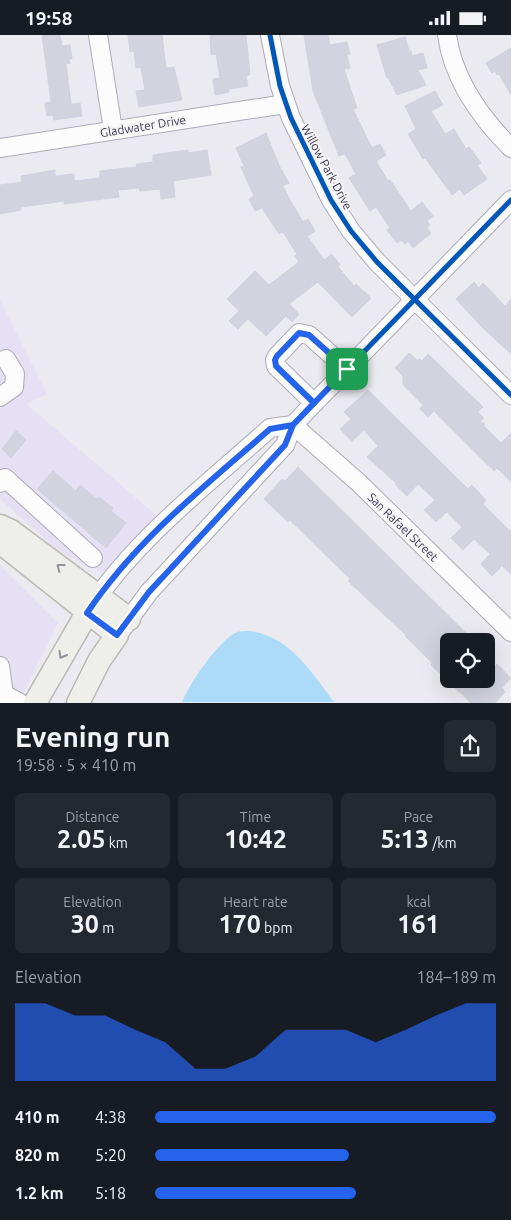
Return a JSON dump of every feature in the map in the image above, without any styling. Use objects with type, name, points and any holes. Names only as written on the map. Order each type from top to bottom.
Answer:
[{"type":"main road","points":[[0,526],[11,531],[93,605]]},
{"type":"main road","points":[[0,542],[123,627],[99,661],[78,703]]},
{"type":"main road","points":[[35,703],[93,605]]},
{"type":"street","points":[[98,35],[113,130]]},
{"type":"street","name":"Willow Park Drive","points":[[270,35],[286,104],[330,200],[351,231],[377,262],[511,395]]},
{"type":"street","points":[[447,35],[456,70],[466,91],[511,148]]},
{"type":"street","name":"Gladwater Drive","points":[[0,147],[286,104]]},
{"type":"street","points":[[123,627],[149,592],[285,445],[293,425],[511,200]]},
{"type":"street","points":[[314,403],[276,366],[275,360],[277,356],[299,333],[309,335],[347,369]]},
{"type":"street","points":[[0,397],[14,387],[15,374],[2,357]]},
{"type":"street","points":[[93,605],[126,562],[159,527],[270,429],[293,425]]},
{"type":"street","name":"San Rafael Street","points":[[293,425],[359,483],[511,632]]},
{"type":"street","points":[[2,478],[92,557]]},
{"type":"street","points":[[0,666],[2,698],[20,703]]},
{"type":"shaded area","points":[[0,300],[47,394],[26,404],[157,516],[102,573],[59,551],[0,499]]},
{"type":"shaded area","points":[[0,565],[58,623],[19,702],[0,702]]},
{"type":"water","points":[[249,631],[263,634],[288,648],[308,668],[334,702],[182,702],[197,674],[221,644],[237,632]]},
{"type":"building","points":[[42,35],[60,35],[62,46],[70,45],[72,59],[69,59],[70,63],[66,64],[71,104],[80,103],[82,116],[54,120],[53,115],[47,116],[45,103],[51,102]]},
{"type":"building","points":[[128,35],[162,35],[166,68],[174,67],[182,100],[139,107],[136,91],[145,90],[141,67],[136,68],[134,51],[130,52]]},
{"type":"building","points":[[210,35],[246,35],[250,74],[246,77],[248,86],[229,89],[229,92],[215,95],[213,79],[220,78],[216,54],[211,55]]},
{"type":"building","points":[[304,35],[328,35],[330,45],[347,42],[350,54],[347,55],[350,68],[344,69],[357,108],[353,109],[372,148],[380,144],[386,155],[376,161],[388,181],[390,180],[411,211],[422,202],[433,216],[427,221],[430,225],[427,228],[431,233],[413,248],[408,241],[405,244],[401,240],[397,243],[387,230],[390,228],[376,207],[370,211],[349,178],[356,174],[345,154],[339,156],[313,91]]},
{"type":"building","points":[[405,37],[412,56],[423,53],[427,68],[418,70],[426,85],[397,95],[387,78],[377,45]]},
{"type":"building","points":[[511,48],[511,95],[499,74],[497,75],[495,71],[492,73],[486,63]]},
{"type":"building","points":[[435,91],[443,105],[431,111],[445,134],[454,129],[466,149],[469,147],[481,163],[477,165],[487,179],[464,195],[460,189],[452,195],[425,158],[423,159],[408,134],[416,129],[405,106]]},
{"type":"building","points":[[266,133],[281,170],[289,183],[283,186],[291,202],[303,222],[308,219],[315,231],[307,236],[324,260],[332,254],[340,265],[338,267],[354,286],[356,284],[371,298],[352,317],[318,282],[289,304],[299,314],[292,322],[286,316],[266,336],[248,319],[238,329],[229,321],[239,311],[227,299],[255,271],[269,285],[299,262],[295,256],[297,254],[283,232],[279,234],[262,208],[255,211],[249,199],[254,196],[241,167],[244,166],[236,148]]},
{"type":"building","points":[[188,150],[188,153],[207,150],[211,175],[173,181],[175,197],[161,199],[160,189],[140,191],[139,188],[118,190],[119,197],[64,204],[64,201],[21,207],[21,210],[0,214],[0,185],[22,182],[21,176],[55,170],[55,176],[74,174],[74,181],[100,178],[100,171],[137,167],[136,164],[153,162],[153,155]]},
{"type":"building","points":[[474,282],[479,288],[483,283],[505,306],[511,299],[511,354],[456,299]]},
{"type":"building","points":[[409,353],[418,361],[419,359],[422,361],[428,354],[483,407],[478,412],[484,418],[481,421],[485,424],[483,425],[501,443],[511,433],[511,482],[497,468],[494,471],[434,411],[428,417],[420,409],[423,405],[403,385],[403,376],[395,368]]},
{"type":"building","points":[[368,390],[468,489],[472,485],[486,500],[483,504],[511,532],[511,574],[502,566],[492,576],[481,564],[490,554],[474,539],[463,550],[451,538],[462,527],[447,512],[436,522],[424,510],[435,500],[418,484],[407,496],[396,483],[367,457],[378,446],[364,430],[352,441],[340,429],[351,419],[344,412]]},
{"type":"building","points":[[16,431],[26,440],[11,458],[2,449]]},
{"type":"building","points":[[298,467],[466,633],[440,633],[440,674],[406,635],[348,581],[350,579],[290,520],[288,522],[264,499],[282,479],[285,481]]},
{"type":"building","points":[[53,471],[76,491],[80,485],[97,499],[99,497],[113,508],[111,511],[126,523],[106,548],[37,489]]},
{"type":"building","points":[[497,664],[511,678],[502,688],[505,692],[495,703],[471,703],[455,688],[495,688],[495,666]]},
{"type":"cycle path","points":[[270,35],[280,86],[291,118],[331,200],[351,231],[377,262],[511,395]]},
{"type":"cycle path","points":[[117,635],[149,592],[285,445],[293,425],[511,200]]},
{"type":"route","points":[[347,369],[293,425],[270,429],[159,527],[126,562],[87,613],[117,635],[149,592],[285,445],[293,425],[314,403],[276,366],[275,360],[277,356],[299,333],[309,335],[347,369]]}]
